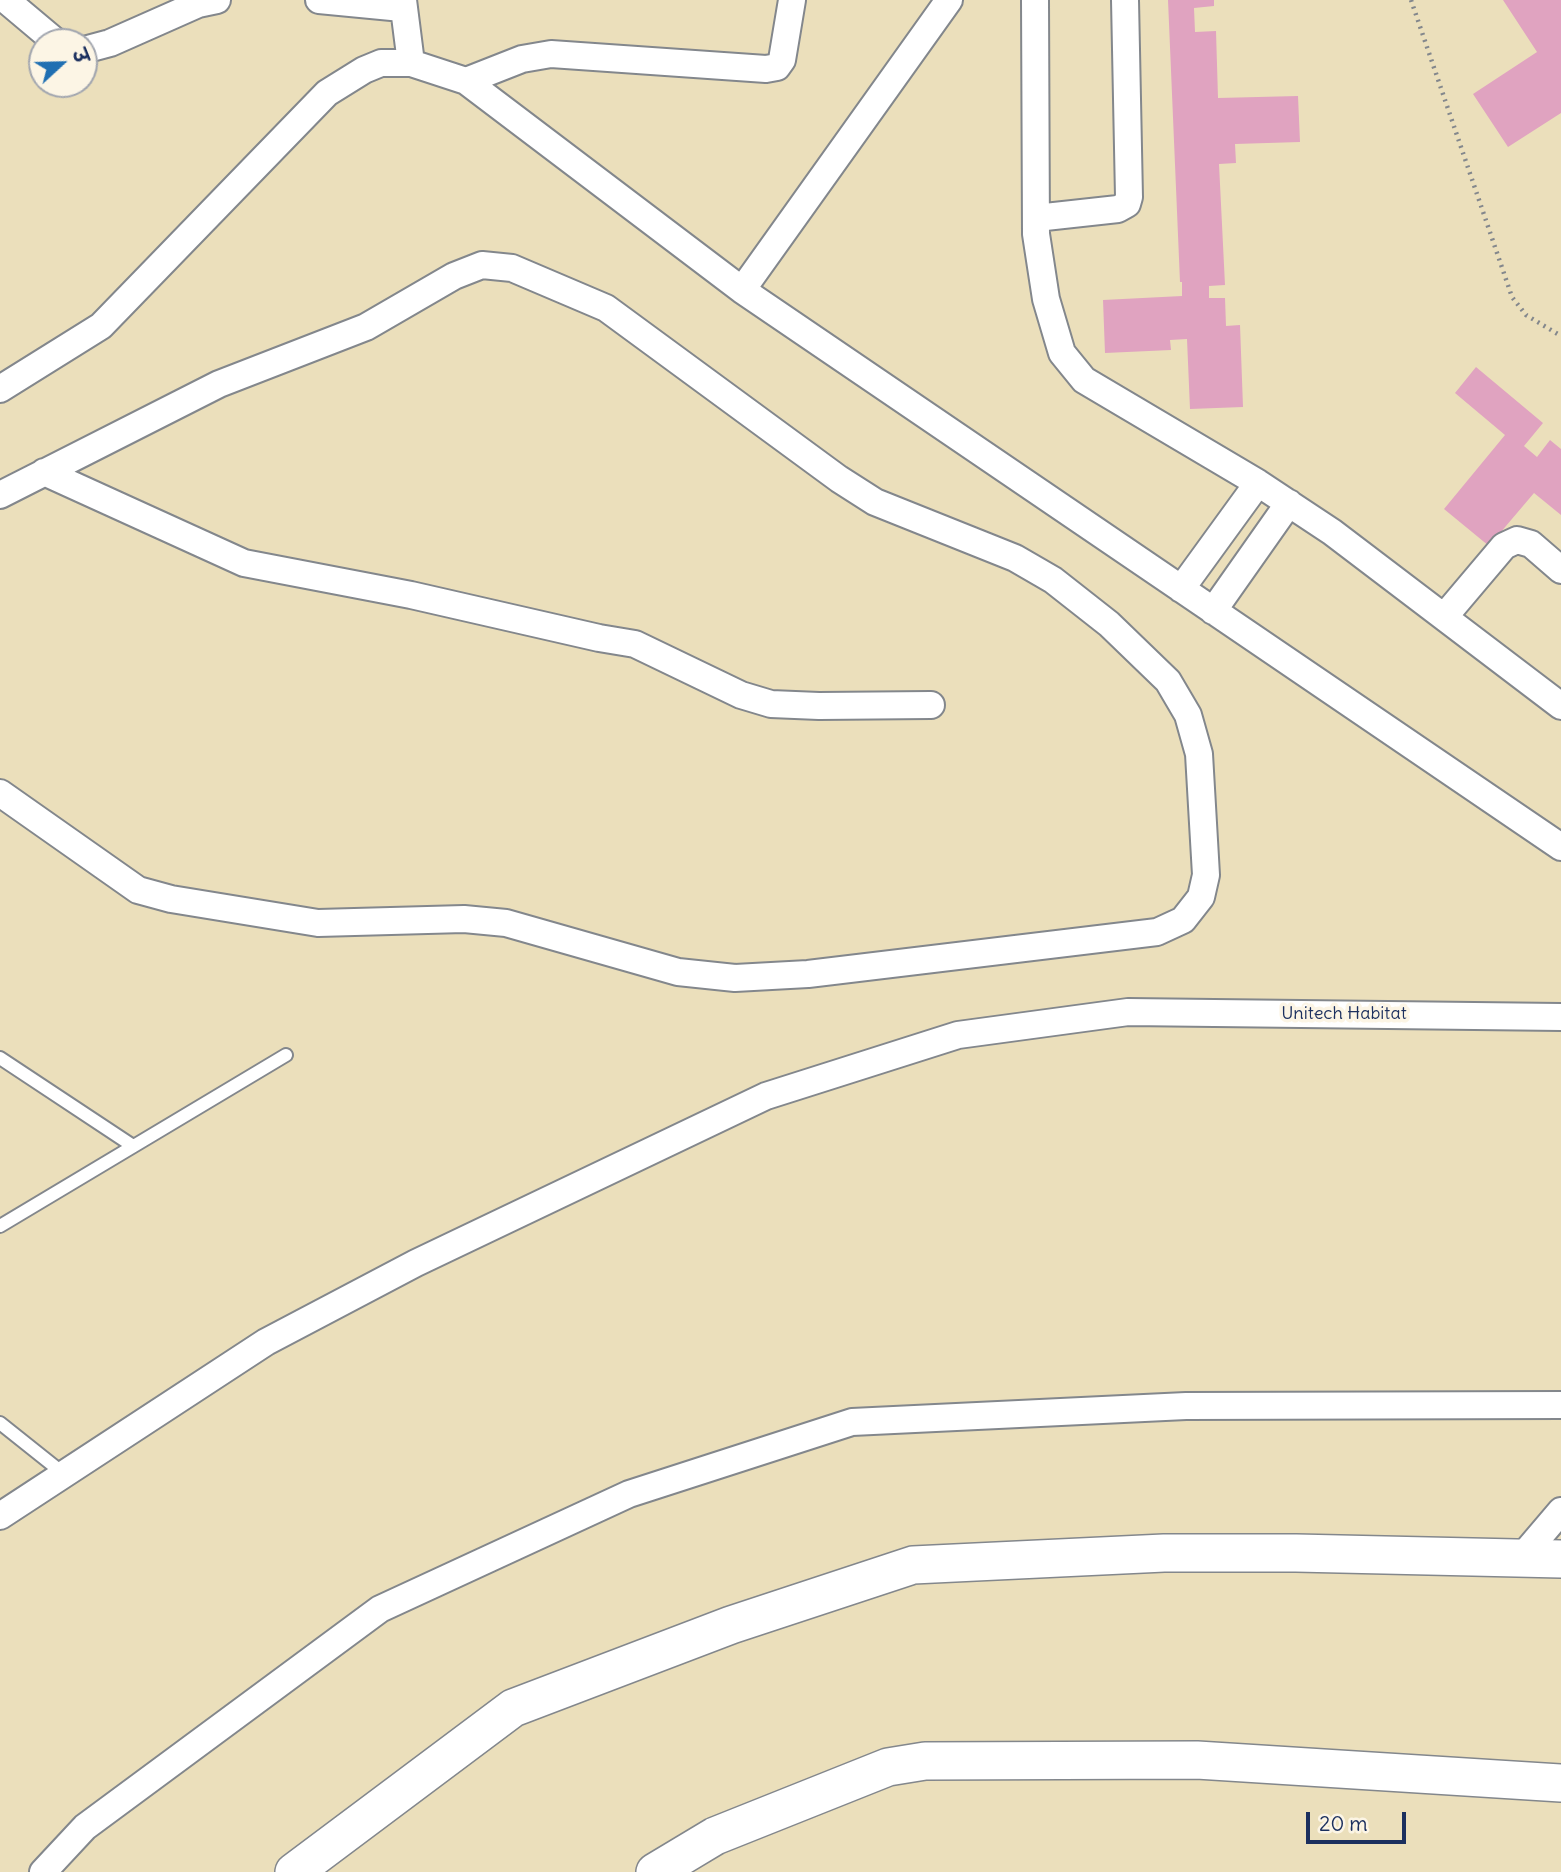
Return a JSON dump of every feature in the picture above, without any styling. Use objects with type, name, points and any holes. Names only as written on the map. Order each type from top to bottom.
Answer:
[{"type":"main road","points":[[294,1872],[513,1708],[731,1625],[913,1565],[1177,1553],[1561,1559]]},
{"type":"main road","points":[[655,1872],[715,1836],[888,1767],[925,1761],[1197,1760],[1561,1783]]},
{"type":"street","points":[[6,0],[39,28]]},
{"type":"street","points":[[98,46],[198,4],[217,0]]},
{"type":"street","points":[[319,0],[402,4],[411,63]]},
{"type":"street","points":[[466,81],[522,59],[551,54],[766,69],[777,67],[782,60],[792,0]]},
{"type":"street","points":[[742,290],[949,0]]},
{"type":"street","points":[[1035,0],[1036,218],[1045,299],[1062,353],[1083,380],[1289,503],[1561,706]]},
{"type":"street","points":[[1036,218],[1118,209],[1126,204],[1129,197],[1125,0]]},
{"type":"street","points":[[0,389],[101,327],[327,93],[364,70],[381,63],[411,63],[466,81],[742,290],[1561,847]]},
{"type":"street","points":[[0,495],[219,384],[366,327],[454,276],[482,265],[512,268],[606,308],[839,479],[875,502],[1015,558],[1053,580],[1109,624],[1168,681],[1188,715],[1199,754],[1206,876],[1201,897],[1183,920],[1157,932],[808,974],[735,978],[678,972],[506,923],[464,919],[318,923],[171,899],[138,890],[0,793]]},
{"type":"street","points":[[44,472],[244,563],[411,595],[635,644],[741,695],[771,704],[931,705]]},
{"type":"street","points":[[1181,589],[1258,483]]},
{"type":"street","points":[[1213,611],[1289,503]]},
{"type":"street","points":[[1444,617],[1504,545],[1517,540],[1531,544],[1561,570]]},
{"type":"street","name":"Unitech Habitat","points":[[0,1516],[266,1342],[416,1263],[766,1096],[958,1035],[1128,1012],[1561,1017]]},
{"type":"street","points":[[43,1872],[85,1827],[380,1609],[629,1494],[852,1422],[1186,1406],[1561,1405]]},
{"type":"street","points":[[1521,1558],[1561,1511]]},
{"type":"lane","points":[[0,1226],[286,1055]]},
{"type":"lane","points":[[0,1058],[133,1146]]},
{"type":"lane","points":[[0,1423],[64,1474]]},
{"type":"path","points":[[1411,0],[1512,298],[1526,315],[1561,336]]},
{"type":"building","points":[[1168,0],[1214,0],[1214,6],[1194,8],[1195,32],[1216,31],[1218,98],[1298,96],[1300,142],[1235,144],[1236,163],[1219,164],[1225,285],[1209,286],[1209,298],[1225,298],[1226,326],[1240,325],[1243,407],[1190,409],[1187,339],[1170,340],[1171,350],[1105,353],[1103,300],[1182,296]]},
{"type":"building","points":[[1503,0],[1561,0],[1561,113],[1508,147],[1473,94],[1537,52]]},
{"type":"building","points":[[1476,367],[1543,423],[1524,446],[1537,457],[1550,440],[1561,449],[1561,515],[1534,493],[1489,546],[1444,509],[1505,435],[1455,393]]}]
